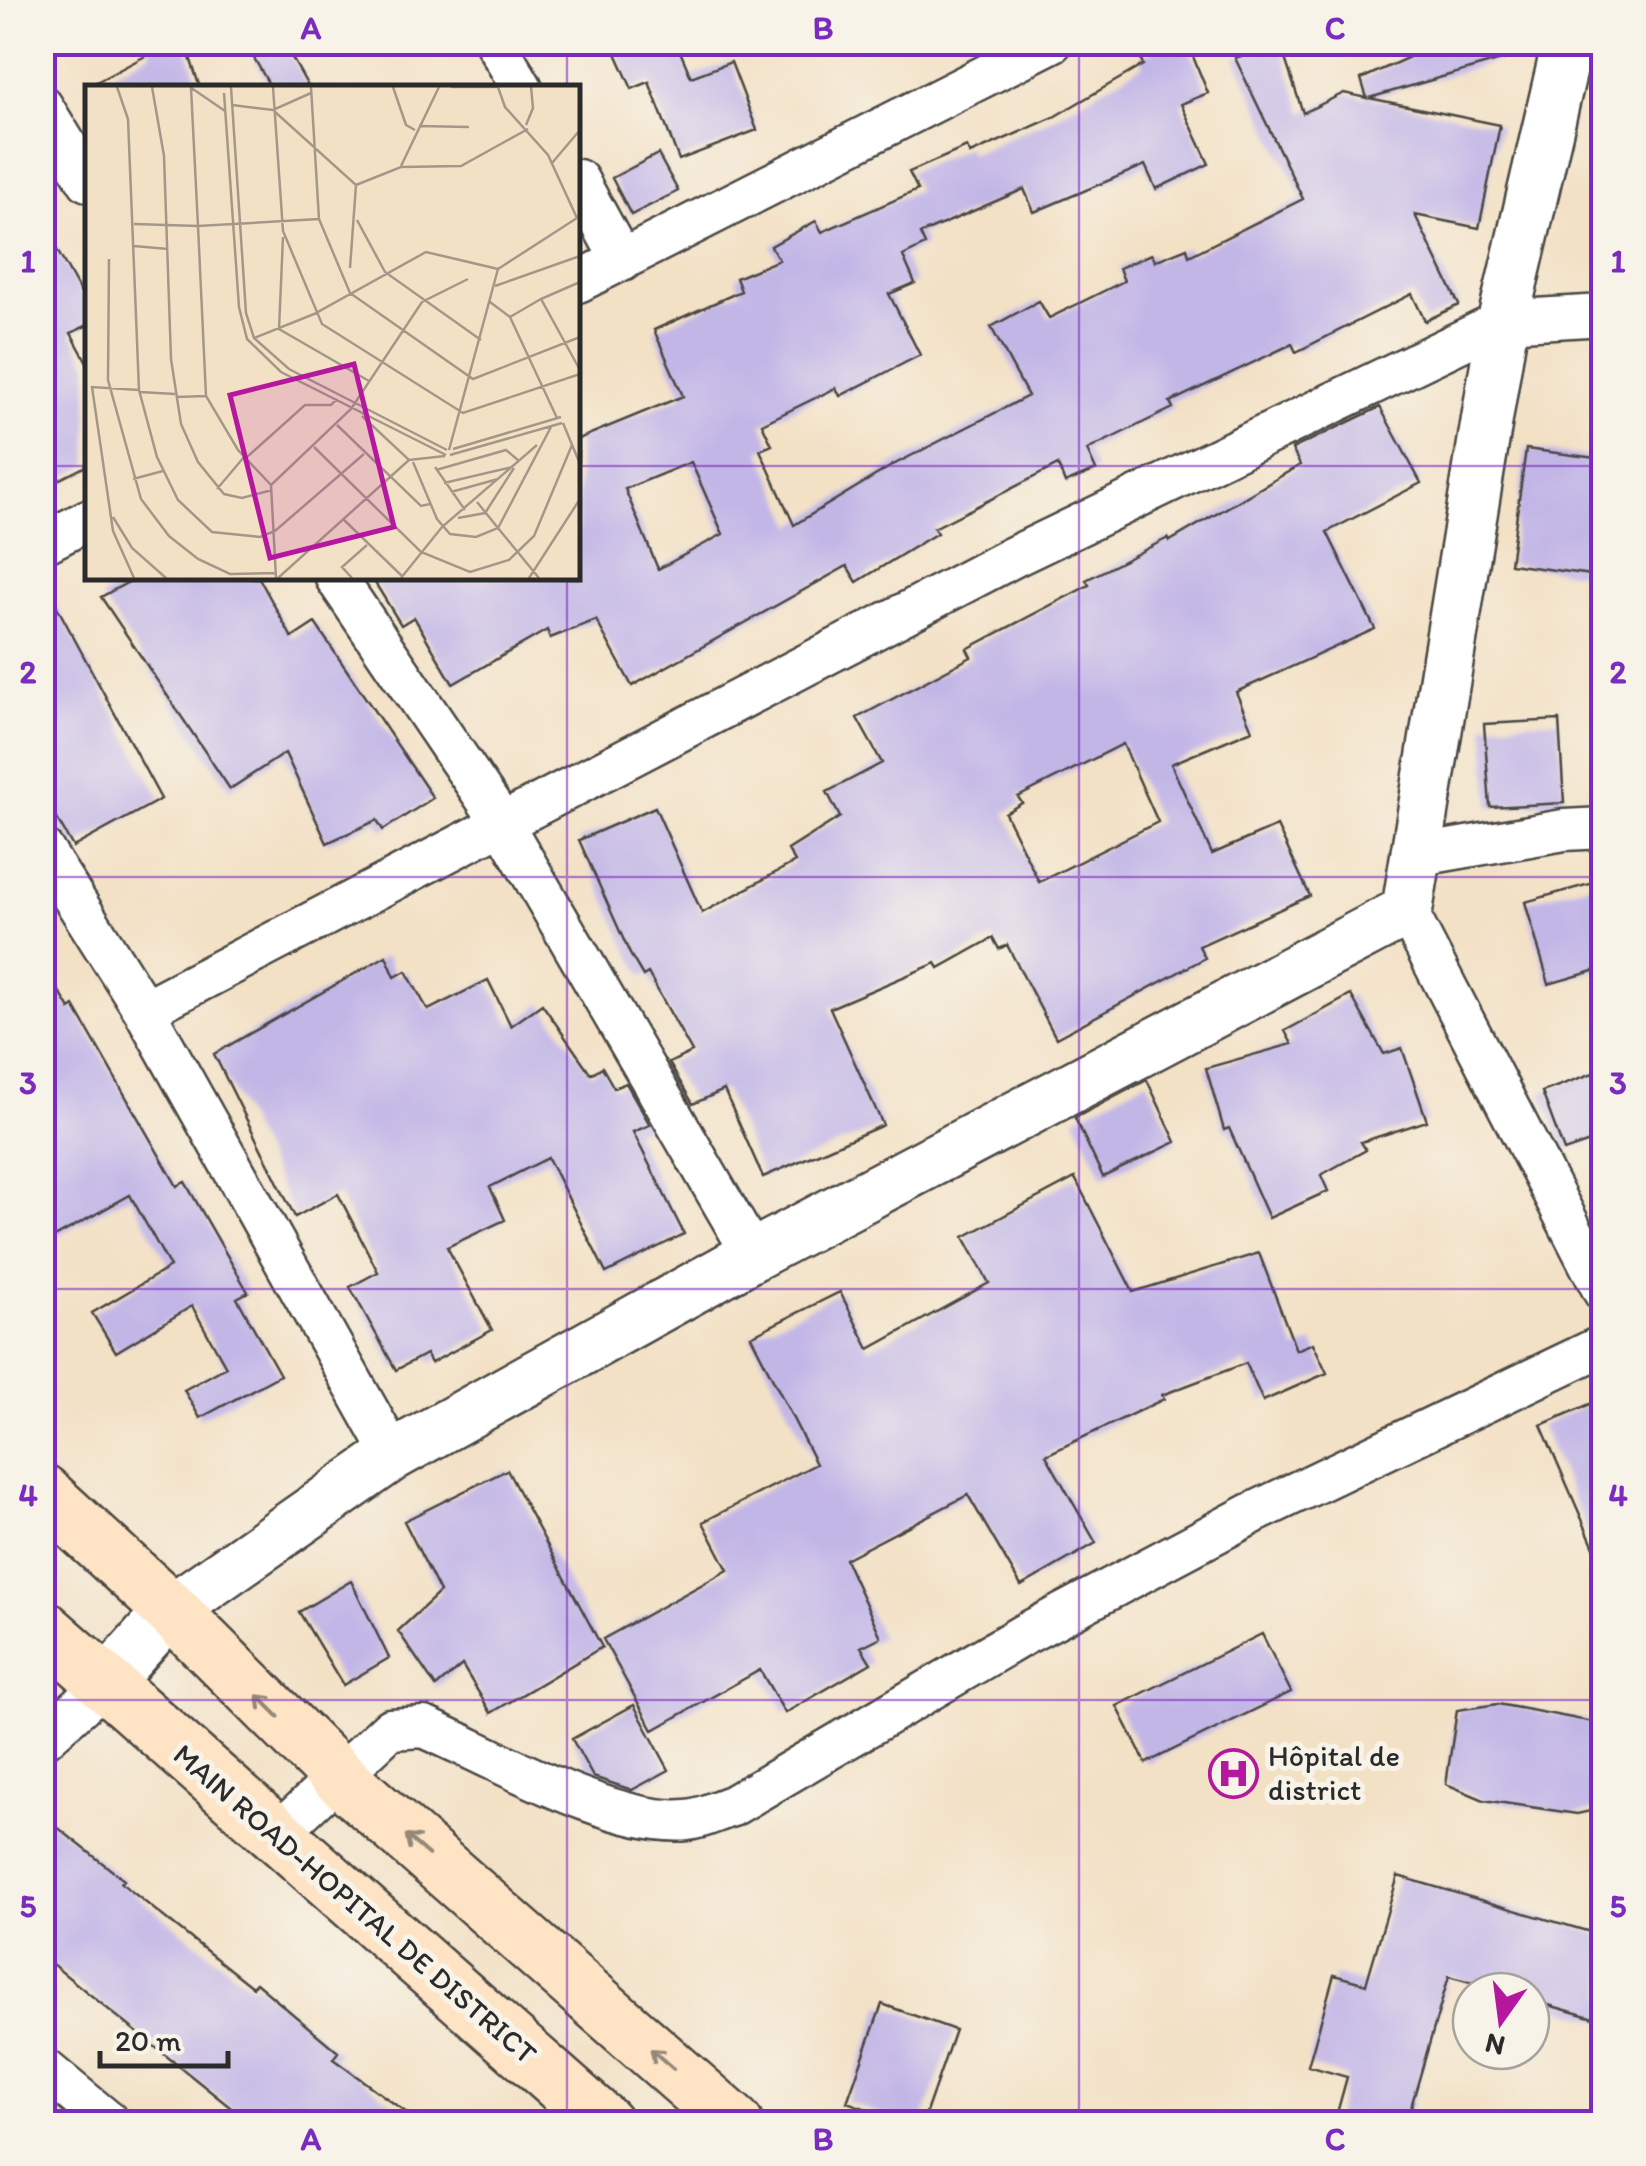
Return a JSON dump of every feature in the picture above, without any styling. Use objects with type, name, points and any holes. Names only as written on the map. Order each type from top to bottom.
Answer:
[{"type":"main road","points":[[48,1493],[337,1775],[735,2124]]},
{"type":"main road","name":"MAIN ROAD-HOPITAL DE DISTRICT","points":[[42,1627],[605,2124]]},
{"type":"street","points":[[495,42],[520,85]]},
{"type":"street","points":[[580,281],[1052,42]]},
{"type":"street","points":[[1568,42],[1503,321],[1407,911],[1604,1292]]},
{"type":"street","points":[[42,106],[85,176]]},
{"type":"street","points":[[580,184],[622,261]]},
{"type":"street","points":[[144,1010],[1013,558],[1503,321],[1604,316]]},
{"type":"street","points":[[42,544],[85,522]]},
{"type":"street","points":[[337,580],[502,822],[752,1254]]},
{"type":"street","points":[[1416,856],[1564,830],[1604,828]]},
{"type":"street","points":[[42,848],[144,1010],[393,1455]]},
{"type":"street","points":[[42,1740],[106,1683],[171,1610],[393,1455],[752,1254],[1407,911]]},
{"type":"street","points":[[275,1836],[390,1729],[424,1726],[596,1803],[640,1817],[689,1820],[732,1806],[1023,1635],[1253,1512],[1604,1345]]},
{"type":"street","points":[[42,2067],[111,2124]]},
{"type":"building","points":[[147,42],[185,42],[199,85],[91,85],[151,53]]},
{"type":"building","points":[[245,42],[283,42],[307,85],[269,85]]},
{"type":"building","points":[[611,42],[676,42],[691,77],[731,62],[757,130],[679,160],[649,82],[632,89]]},
{"type":"building","points":[[1175,42],[1187,42],[1208,93],[1181,104],[1209,164],[1156,189],[1145,165],[1034,212],[1024,189],[920,234],[925,245],[903,256],[915,283],[889,294],[920,355],[840,396],[836,388],[762,424],[772,445],[760,450],[794,525],[893,465],[1028,396],[991,327],[1039,301],[1049,318],[1124,281],[1119,268],[1152,254],[1155,261],[1187,248],[1189,256],[1303,199],[1235,58],[1280,43],[1303,113],[1344,93],[1367,98],[1361,79],[1442,42],[1528,42],[1529,52],[1369,98],[1500,125],[1479,228],[1415,215],[1459,305],[1425,321],[1412,294],[1296,352],[1292,344],[1170,402],[1173,408],[1087,450],[1096,470],[1065,483],[1058,465],[934,528],[937,533],[857,582],[847,566],[632,686],[596,620],[550,638],[547,630],[453,684],[414,617],[401,625],[373,580],[580,580],[580,438],[683,396],[654,330],[741,291],[736,278],[779,260],[771,246],[816,221],[822,232],[918,190],[909,172],[967,147],[970,154],[1052,118],[1143,65],[1140,56]],"holes":[[[691,462],[723,534],[658,569],[625,489]]]},
{"type":"building","points":[[658,154],[678,191],[631,215],[612,178]]},
{"type":"building","points":[[42,223],[85,301],[85,326],[71,333],[85,359],[85,466],[42,488]]},
{"type":"building","points":[[1380,407],[1421,483],[1327,532],[1375,629],[1236,692],[1252,730],[1171,764],[1212,854],[1277,826],[1310,896],[1199,946],[1205,958],[1056,1038],[1007,945],[999,949],[993,938],[939,968],[936,963],[830,1008],[883,1125],[763,1177],[724,1090],[693,1104],[669,1063],[692,1052],[648,973],[643,976],[630,954],[579,840],[655,807],[702,913],[795,862],[788,850],[840,817],[827,792],[882,763],[857,718],[971,657],[967,649],[1089,585],[1086,580],[1168,538],[1170,541],[1300,465],[1292,449]],"holes":[[[1123,744],[1158,822],[1039,882],[1005,813],[1022,803],[1018,797]]]},
{"type":"building","points":[[1526,449],[1604,459],[1600,576],[1510,564]]},
{"type":"building","points":[[42,579],[161,799],[73,847],[42,792]]},
{"type":"building","points":[[132,580],[260,580],[292,638],[315,623],[433,798],[383,830],[377,820],[327,843],[285,753],[230,789],[101,597]]},
{"type":"building","points":[[1559,720],[1564,803],[1490,807],[1484,724]]},
{"type":"building","points":[[1604,880],[1604,968],[1549,984],[1525,902]]},
{"type":"building","points":[[386,956],[395,977],[406,971],[428,1010],[488,980],[511,1026],[542,1004],[591,1074],[602,1067],[614,1088],[626,1083],[650,1125],[633,1132],[684,1234],[606,1273],[548,1158],[490,1187],[505,1220],[447,1247],[492,1330],[431,1363],[426,1354],[396,1370],[350,1287],[378,1272],[338,1194],[295,1217],[214,1054]]},
{"type":"building","points":[[42,964],[70,1009],[74,1006],[177,1186],[185,1182],[248,1292],[237,1298],[280,1375],[200,1418],[184,1390],[226,1367],[192,1306],[116,1352],[92,1313],[170,1267],[130,1195],[42,1244]]},
{"type":"building","points":[[1351,995],[1384,1054],[1402,1048],[1427,1121],[1361,1142],[1366,1150],[1321,1175],[1328,1191],[1269,1218],[1229,1128],[1224,1130],[1206,1068],[1292,1044],[1285,1031]]},
{"type":"building","points":[[1604,1069],[1604,1137],[1564,1151],[1542,1092]]},
{"type":"building","points":[[1147,1080],[1176,1142],[1103,1177],[1075,1118]]},
{"type":"building","points":[[1075,1178],[1133,1292],[1259,1253],[1296,1350],[1313,1343],[1327,1373],[1263,1401],[1246,1363],[1162,1395],[1164,1399],[1046,1455],[1096,1543],[1021,1586],[968,1495],[845,1559],[881,1637],[861,1647],[871,1663],[785,1713],[760,1670],[653,1730],[603,1639],[728,1570],[703,1522],[816,1464],[751,1336],[840,1292],[869,1349],[989,1283],[964,1237]]},
{"type":"building","points":[[1604,1398],[1604,1570],[1541,1425]]},
{"type":"building","points":[[507,1470],[602,1647],[491,1713],[462,1665],[436,1687],[398,1631],[440,1592],[404,1521]]},
{"type":"building","points":[[351,1581],[389,1658],[343,1685],[299,1612]]},
{"type":"building","points":[[1262,1634],[1291,1692],[1146,1763],[1117,1706]]},
{"type":"building","points":[[1498,1704],[1604,1724],[1604,1808],[1577,1814],[1484,1800],[1446,1784],[1457,1710]]},
{"type":"building","points":[[634,1705],[669,1770],[632,1790],[593,1777],[572,1739]]},
{"type":"building","points":[[42,1815],[252,1987],[256,1983],[338,2052],[333,2059],[422,2124],[251,2124],[42,1956]]},
{"type":"building","points":[[1398,1876],[1604,1936],[1604,2021],[1551,2006],[1551,1971],[1451,1971],[1406,2124],[1334,2124],[1347,2077],[1308,2066],[1334,1975],[1366,1984]]},
{"type":"building","points":[[882,2004],[955,2030],[922,2124],[909,2124],[847,2102]]},
{"type":"place","name":"Hôpital de district","points":[[1233,1773]]}]
